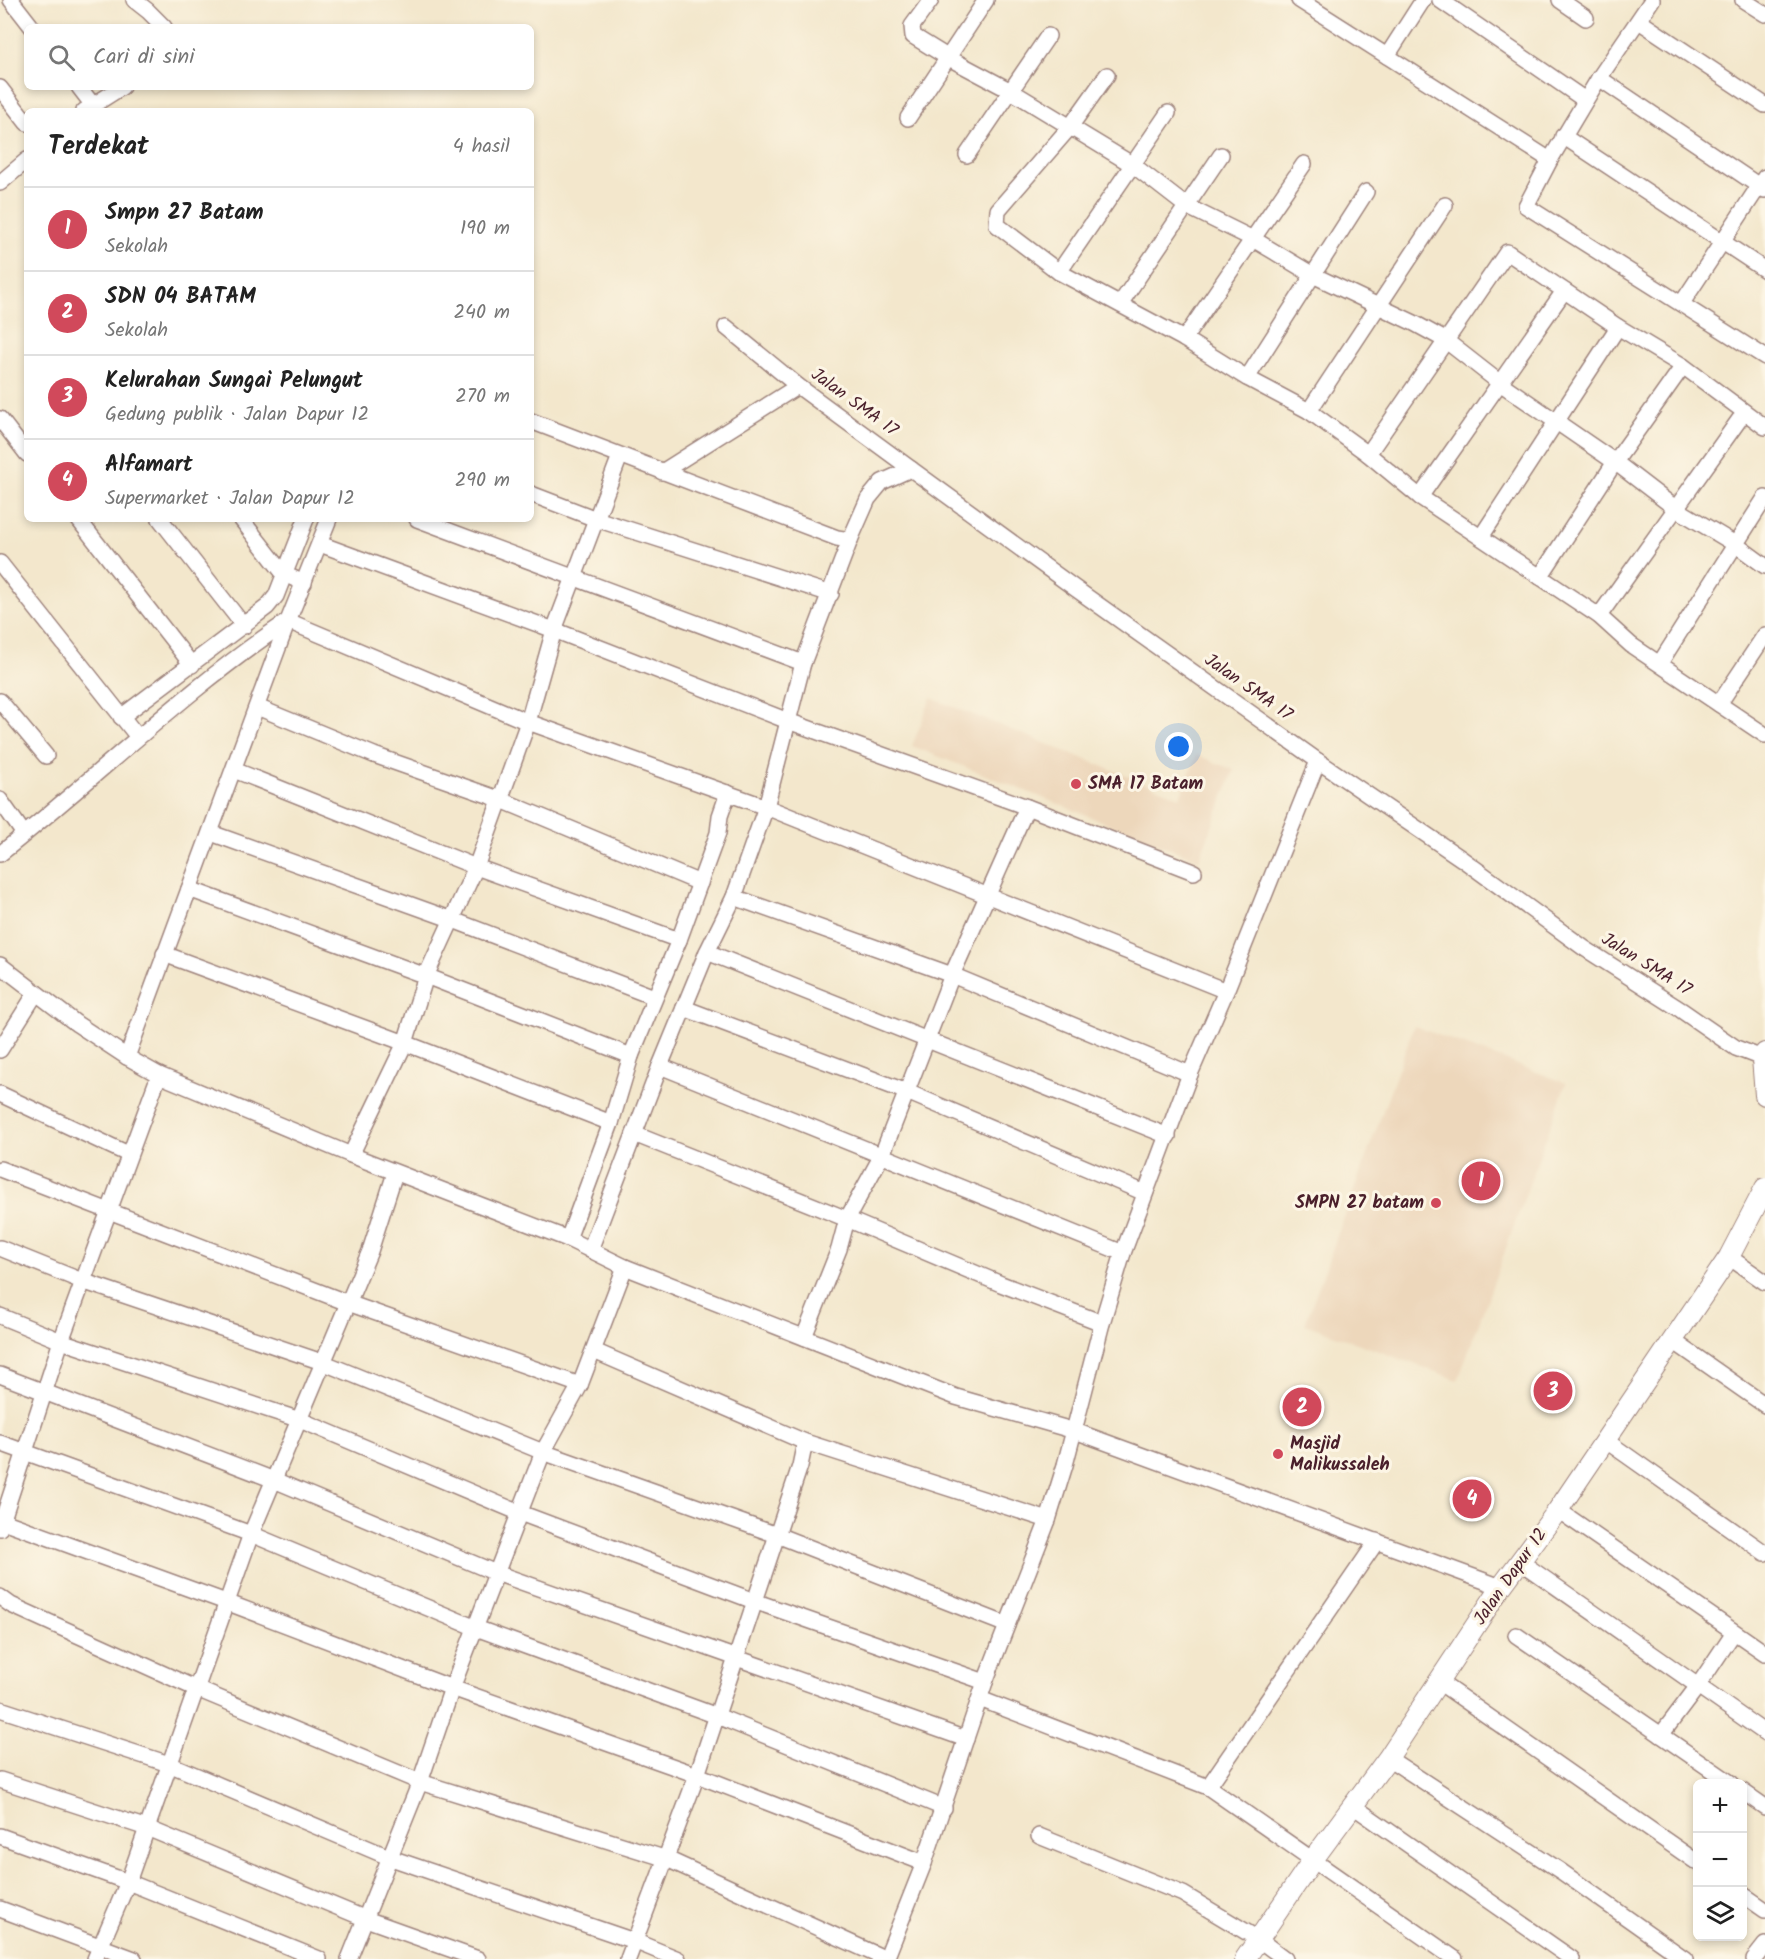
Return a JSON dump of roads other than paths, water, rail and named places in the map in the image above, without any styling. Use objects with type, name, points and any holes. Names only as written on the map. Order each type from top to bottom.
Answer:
[{"type":"street","points":[[11,0],[30,24]]},
{"type":"street","points":[[134,0],[161,24]]},
{"type":"street","points":[[931,0],[912,26],[913,36],[1011,91],[1133,165],[1186,206],[1253,238],[1313,275],[1445,340],[1500,383],[1614,462],[1675,508],[1735,544],[1765,566]]},
{"type":"street","points":[[908,118],[987,0]]},
{"type":"street","points":[[1299,0],[1550,160]]},
{"type":"street","points":[[1387,56],[1423,0]]},
{"type":"street","points":[[1440,0],[1585,100]]},
{"type":"street","points":[[1560,0],[1586,18]]},
{"type":"street","points":[[1652,0],[1585,100],[1526,206],[1765,357]]},
{"type":"street","points":[[1743,0],[1765,14]]},
{"type":"street","points":[[1639,21],[1765,105]]},
{"type":"street","points":[[967,155],[1048,36]]},
{"type":"street","points":[[1107,75],[1070,127],[998,210],[997,225],[1059,272],[1185,339],[1247,378],[1309,411],[1368,454],[1420,497],[1599,616],[1631,645],[1765,735]]},
{"type":"street","points":[[1599,78],[1763,185],[1682,303]]},
{"type":"street","points":[[0,88],[24,119]]},
{"type":"street","points":[[79,90],[88,108],[117,90]]},
{"type":"street","points":[[1059,272],[1168,113]]},
{"type":"street","points":[[1563,136],[1765,270]]},
{"type":"street","points":[[1120,304],[1221,155]]},
{"type":"street","points":[[0,183],[24,163]]},
{"type":"street","points":[[1185,339],[1304,164]]},
{"type":"street","points":[[1247,378],[1366,192]]},
{"type":"street","points":[[1309,411],[1445,205]]},
{"type":"street","points":[[1368,454],[1507,252],[1618,327],[1683,366],[1743,413],[1765,427]]},
{"type":"street","points":[[1420,497],[1564,291]]},
{"type":"street","name":"Jalan SMA 17","points":[[726,327],[798,386],[1076,590],[1318,761],[1462,859],[1584,948],[1736,1048],[1763,1056]]},
{"type":"street","points":[[1481,537],[1618,327]]},
{"type":"street","points":[[1540,577],[1614,462],[1683,366]]},
{"type":"street","points":[[662,472],[798,386]]},
{"type":"street","points":[[1599,616],[1743,413]]},
{"type":"street","points":[[0,420],[24,450]]},
{"type":"street","points":[[534,422],[837,538],[850,540]]},
{"type":"street","points":[[351,1155],[405,1043],[426,975],[476,867],[528,722],[554,630],[620,456]]},
{"type":"street","points":[[590,1250],[660,1066],[707,952],[734,897],[766,807],[803,663],[850,540],[868,499],[882,482],[911,469]]},
{"type":"street","points":[[534,495],[596,519],[831,594]]},
{"type":"street","points":[[1660,663],[1765,498]]},
{"type":"street","points":[[80,522],[192,665]]},
{"type":"street","points":[[162,522],[244,626]]},
{"type":"street","points":[[243,522],[284,574],[304,583]]},
{"type":"street","points":[[121,717],[267,607],[276,596],[305,522]]},
{"type":"street","points":[[127,1057],[288,621],[328,522]]},
{"type":"street","points":[[425,522],[803,663]]},
{"type":"street","points":[[320,544],[554,630],[788,721],[1027,807],[1194,872]]},
{"type":"street","points":[[0,563],[138,737]]},
{"type":"street","points":[[288,621],[528,722],[766,807],[1226,991]]},
{"type":"street","points":[[0,854],[138,737],[257,642],[288,621]]},
{"type":"street","points":[[1719,704],[1765,635]]},
{"type":"street","points":[[0,701],[46,756]]},
{"type":"street","points":[[257,707],[374,755],[499,799],[700,883]]},
{"type":"street","points":[[0,1597],[10,1605],[197,1689],[420,1782],[667,1859],[886,1959],[944,1808],[985,1682],[1048,1520],[1075,1431],[1102,1323],[1123,1253],[1190,1074],[1226,991],[1318,761]]},
{"type":"street","points":[[234,770],[476,867],[679,940]]},
{"type":"street","points":[[568,1239],[611,1123],[631,1056],[679,940],[718,833],[720,816],[728,794]]},
{"type":"street","points":[[3,807],[24,834]]},
{"type":"street","points":[[804,1337],[839,1249],[847,1219],[882,1155],[952,975],[1027,807]]},
{"type":"street","points":[[211,833],[453,920],[654,997]]},
{"type":"street","points":[[189,889],[426,975],[631,1056]]},
{"type":"street","points":[[734,897],[952,975],[1190,1074]]},
{"type":"street","points":[[707,952],[1168,1136]]},
{"type":"street","points":[[164,954],[405,1043],[611,1123]]},
{"type":"street","points":[[0,965],[77,1024],[159,1075],[351,1155],[568,1239],[625,1267],[956,1397],[1075,1431],[1501,1587]]},
{"type":"street","points":[[0,1050],[36,993]]},
{"type":"street","points":[[684,1008],[907,1092],[1145,1193]]},
{"type":"street","points":[[1763,1056],[1765,1095]]},
{"type":"street","points":[[660,1066],[1123,1253]]},
{"type":"street","points":[[159,1075],[128,1154],[110,1212],[60,1341],[1,1523],[226,1602],[452,1688],[697,1775],[924,1863]]},
{"type":"street","points":[[0,1094],[128,1154]]},
{"type":"street","points":[[634,1134],[1102,1323]]},
{"type":"street","points":[[0,1169],[348,1303],[580,1385]]},
{"type":"street","points":[[98,1953],[128,1882],[251,1534],[370,1251],[395,1173]]},
{"type":"street","name":"Jalan Dapur 12","points":[[1245,1959],[1312,1861],[1388,1758],[1501,1587],[1558,1510],[1729,1257],[1765,1188]]},
{"type":"street","points":[[0,1248],[82,1281],[322,1362],[543,1452],[777,1535],[1007,1625]]},
{"type":"street","points":[[1729,1257],[1765,1282]]},
{"type":"street","points":[[349,1959],[391,1858],[495,1573],[543,1452],[580,1385],[625,1267]]},
{"type":"street","points":[[0,1316],[60,1341],[300,1420],[520,1513],[754,1601],[985,1682]]},
{"type":"street","points":[[1672,1340],[1765,1405]]},
{"type":"street","points":[[594,1351],[805,1442],[1048,1520]]},
{"type":"street","points":[[0,1375],[274,1480],[495,1573],[966,1739]]},
{"type":"street","points":[[1605,1440],[1765,1553]]},
{"type":"street","points":[[628,1959],[697,1775],[800,1466],[805,1442]]},
{"type":"street","points":[[0,1443],[251,1534],[476,1628],[717,1716],[944,1808]]},
{"type":"street","points":[[1558,1510],[1765,1653]]},
{"type":"street","points":[[1208,1787],[1377,1541]]},
{"type":"street","points":[[1521,1562],[1765,1733]]},
{"type":"street","points":[[1661,1735],[1698,1686],[1734,1632]]},
{"type":"street","points":[[1516,1635],[1725,1779]]},
{"type":"street","points":[[1439,1682],[1693,1860]]},
{"type":"street","points":[[980,1699],[1208,1787],[1455,1959]]},
{"type":"street","points":[[0,1709],[169,1764],[391,1858],[634,1941],[678,1959]]},
{"type":"street","points":[[1388,1758],[1562,1872],[1684,1959]]},
{"type":"street","points":[[0,1780],[147,1828],[366,1919],[478,1959]]},
{"type":"street","points":[[1747,1794],[1765,1807]]},
{"type":"street","points":[[1353,1806],[1572,1959]]},
{"type":"street","points":[[0,1836],[128,1882],[319,1959]]},
{"type":"street","points":[[1039,1836],[1183,1894],[1285,1959]]},
{"type":"street","points":[[1747,1897],[1765,1910]]},
{"type":"street","points":[[0,1909],[98,1953],[134,1959]]},
{"type":"street","points":[[1754,1959],[1765,1945]]},
{"type":"place","name":"SMA 17 Batam","points":[[1076,784]]},
{"type":"place","name":"Smpn 27 Batam","points":[[1481,1181]]},
{"type":"place","name":"SMPN 27 batam","points":[[1436,1203]]},
{"type":"place","name":"Kelurahan Sungai Pelungut","points":[[1553,1391]]},
{"type":"place","name":"SDN 04 BATAM","points":[[1302,1407]]},
{"type":"place","name":"Masjid Malikussaleh","points":[[1278,1454]]},
{"type":"place","name":"Alfamart","points":[[1472,1499]]}]
